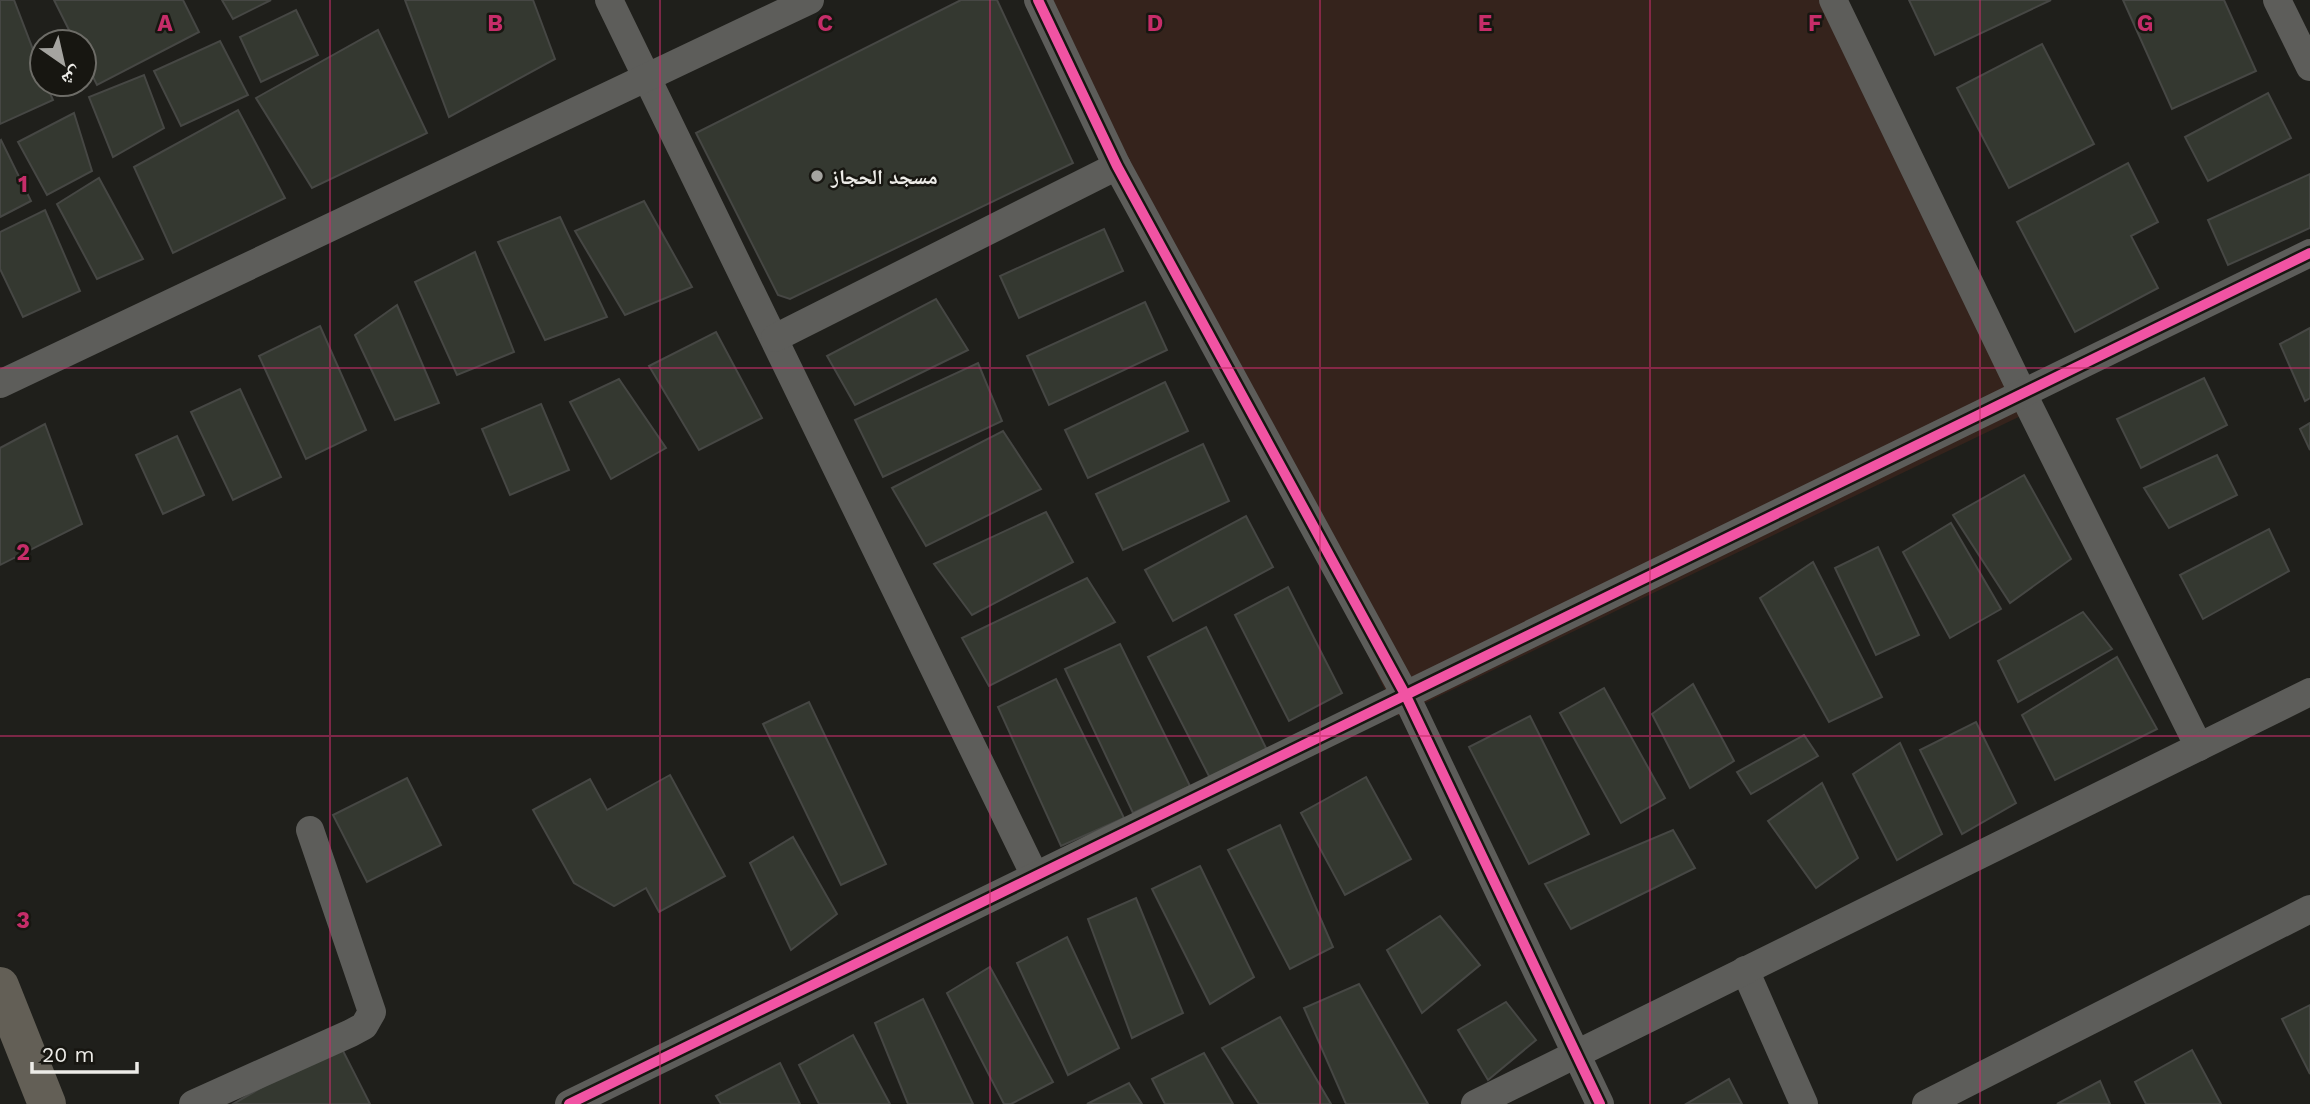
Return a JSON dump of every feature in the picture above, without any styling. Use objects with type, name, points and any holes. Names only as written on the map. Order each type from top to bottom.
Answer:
[{"type":"main road","points":[[0,986],[47,1104]]},
{"type":"street","points":[[609,0],[1035,876]]},
{"type":"street","points":[[0,384],[810,0]]},
{"type":"street","points":[[1038,0],[1117,166],[1406,696],[1600,1104]]},
{"type":"street","points":[[1833,0],[2023,394],[2199,747]]},
{"type":"street","points":[[2277,0],[2310,67]]},
{"type":"street","points":[[775,338],[1117,166]]},
{"type":"street","points":[[569,1104],[2310,253]]},
{"type":"street","points":[[1475,1104],[2310,692]]},
{"type":"street","points":[[193,1104],[365,1026],[372,1012],[310,830]]},
{"type":"street","points":[[1926,1104],[2310,909]]},
{"type":"street","points":[[1745,970],[1804,1104]]},
{"type":"shaded area","points":[[1044,0],[1833,0],[2029,412],[1398,716]]},
{"type":"building","points":[[0,0],[14,0],[28,36],[28,98],[53,100],[0,124]]},
{"type":"building","points":[[54,0],[183,0],[199,32],[98,84],[98,28],[68,28]]},
{"type":"building","points":[[222,0],[271,0],[233,19]]},
{"type":"building","points":[[405,0],[533,0],[555,59],[449,117]]},
{"type":"building","points":[[961,0],[997,0],[1073,163],[790,299],[778,295],[696,133]]},
{"type":"building","points":[[1909,0],[2051,0],[1935,55]]},
{"type":"building","points":[[2123,0],[2224,0],[2256,71],[2172,109]]},
{"type":"building","points":[[296,10],[318,55],[261,82],[240,37]]},
{"type":"building","points":[[378,30],[427,133],[312,188],[256,98]]},
{"type":"building","points":[[220,41],[248,95],[181,126],[154,71]]},
{"type":"building","points":[[2042,44],[2094,144],[2009,188],[1957,88]]},
{"type":"building","points":[[144,75],[164,128],[113,157],[89,98],[98,98],[98,93]]},
{"type":"building","points":[[2268,93],[2291,138],[2208,181],[2185,137]]},
{"type":"building","points":[[238,110],[285,198],[173,253],[134,167]]},
{"type":"building","points":[[74,113],[92,171],[47,195],[18,142]]},
{"type":"building","points":[[0,141],[31,201],[0,217]]},
{"type":"building","points":[[2128,163],[2158,222],[2131,236],[2158,288],[2075,332],[2017,222]]},
{"type":"building","points":[[2310,174],[2310,228],[2228,265],[2208,220]]},
{"type":"building","points":[[99,178],[143,259],[97,279],[57,204]]},
{"type":"building","points":[[644,201],[692,287],[625,315],[575,231]]},
{"type":"building","points":[[45,210],[80,291],[23,317],[0,269],[0,232]]},
{"type":"building","points":[[560,217],[607,317],[545,340],[498,242]]},
{"type":"building","points":[[1104,229],[1123,271],[1019,318],[1000,276]]},
{"type":"building","points":[[475,252],[514,352],[457,375],[415,282]]},
{"type":"building","points":[[936,299],[968,350],[855,405],[827,356]]},
{"type":"building","points":[[1145,302],[1167,350],[1049,405],[1027,356]]},
{"type":"building","points":[[397,305],[439,403],[395,420],[355,335]]},
{"type":"building","points":[[320,326],[366,430],[306,459],[259,356]]},
{"type":"building","points":[[2310,328],[2310,398],[2305,401],[2280,344]]},
{"type":"building","points":[[716,332],[762,418],[699,450],[649,366]]},
{"type":"building","points":[[978,363],[1002,421],[883,477],[855,420]]},
{"type":"building","points":[[2204,378],[2227,425],[2141,468],[2117,419]]},
{"type":"building","points":[[619,379],[666,448],[611,479],[570,402]]},
{"type":"building","points":[[1165,382],[1188,431],[1088,478],[1065,430]]},
{"type":"building","points":[[240,389],[281,477],[233,500],[191,412]]},
{"type":"building","points":[[541,404],[569,470],[510,495],[482,429]]},
{"type":"building","points":[[2310,423],[2310,450],[2300,429]]},
{"type":"building","points":[[45,424],[82,524],[0,565],[0,448]]},
{"type":"building","points":[[1003,431],[1041,489],[926,546],[892,488]]},
{"type":"building","points":[[177,436],[204,495],[163,514],[136,455]]},
{"type":"building","points":[[1203,444],[1229,501],[1123,550],[1096,494]]},
{"type":"building","points":[[2217,455],[2237,495],[2169,528],[2144,488]]},
{"type":"building","points":[[2024,475],[2071,559],[2010,603],[1953,515]]},
{"type":"building","points":[[1046,512],[1073,562],[972,615],[934,564]]},
{"type":"building","points":[[1246,516],[1273,567],[1173,621],[1145,570]]},
{"type":"building","points":[[1951,523],[2001,609],[1950,638],[1903,552]]},
{"type":"building","points":[[2269,529],[2289,571],[2203,619],[2180,575]]},
{"type":"building","points":[[1878,547],[1919,635],[1876,655],[1835,568]]},
{"type":"building","points":[[1813,562],[1882,697],[1829,722],[1760,598]]},
{"type":"building","points":[[1087,578],[1115,622],[989,686],[962,638]]},
{"type":"building","points":[[1288,587],[1342,693],[1289,721],[1235,615]]},
{"type":"building","points":[[2083,612],[2112,649],[2018,702],[1998,661]]},
{"type":"building","points":[[1206,627],[1268,752],[1212,782],[1148,657]]},
{"type":"building","points":[[1120,644],[1190,786],[1133,813],[1065,669]]},
{"type":"building","points":[[2117,657],[2157,729],[2055,780],[2022,715]]},
{"type":"building","points":[[1056,679],[1124,818],[1061,846],[998,707]]},
{"type":"building","points":[[1693,684],[1734,761],[1690,788],[1652,714]]},
{"type":"building","points":[[1604,688],[1665,798],[1621,823],[1560,713]]},
{"type":"building","points":[[809,702],[886,864],[841,885],[763,724]]},
{"type":"building","points":[[1530,716],[1589,834],[1529,864],[1469,747]]},
{"type":"building","points":[[1976,722],[2016,803],[1962,834],[1920,750]]},
{"type":"building","points":[[1804,735],[1818,756],[1751,794],[1737,772]]},
{"type":"building","points":[[1900,743],[1942,834],[1897,860],[1853,774]]},
{"type":"building","points":[[670,775],[725,876],[659,912],[646,888],[614,906],[574,883],[533,810],[590,779],[607,810]]},
{"type":"building","points":[[1366,777],[1411,859],[1345,895],[1301,813]]},
{"type":"building","points":[[407,778],[441,845],[367,882],[333,815]]},
{"type":"building","points":[[1822,783],[1858,858],[1816,888],[1768,821]]},
{"type":"building","points":[[1280,825],[1333,947],[1290,969],[1228,850]]},
{"type":"building","points":[[1673,830],[1695,868],[1571,929],[1545,884]]},
{"type":"building","points":[[793,837],[837,914],[791,950],[750,863]]},
{"type":"building","points":[[1200,866],[1254,977],[1210,1004],[1152,889]]},
{"type":"building","points":[[1136,898],[1183,1013],[1132,1038],[1088,919]]},
{"type":"building","points":[[1440,916],[1480,965],[1422,1013],[1387,950]]},
{"type":"building","points":[[1067,937],[1119,1048],[1068,1075],[1017,963]]},
{"type":"building","points":[[990,967],[1053,1082],[1011,1104],[1004,1104],[947,993]]},
{"type":"building","points":[[1359,984],[1428,1104],[1346,1104],[1304,1008]]},
{"type":"building","points":[[923,999],[973,1104],[908,1104],[875,1023]]},
{"type":"building","points":[[1506,1002],[1536,1040],[1488,1080],[1458,1030]]},
{"type":"building","points":[[2310,1005],[2310,1074],[2282,1019]]},
{"type":"building","points":[[1280,1017],[1331,1104],[1259,1104],[1222,1048]]},
{"type":"building","points":[[853,1035],[890,1104],[819,1104],[799,1065]]},
{"type":"building","points":[[339,1043],[370,1104],[233,1104]]},
{"type":"building","points":[[2192,1050],[2221,1104],[2146,1104],[2135,1082]]},
{"type":"building","points":[[1204,1053],[1233,1104],[1165,1104],[1152,1079]]},
{"type":"building","points":[[780,1063],[800,1104],[721,1104],[716,1096]]},
{"type":"building","points":[[1729,1079],[1742,1104],[1686,1104]]},
{"type":"building","points":[[2100,1081],[2110,1104],[2057,1104]]},
{"type":"building","points":[[1129,1083],[1142,1104],[1087,1104]]},
{"type":"cycle path","points":[[1038,0],[1117,166],[1406,696],[1600,1104]]},
{"type":"cycle path","points":[[569,1104],[2310,253]]},
{"type":"place","name":"مسجد الحجاز","points":[[817,176]]}]
